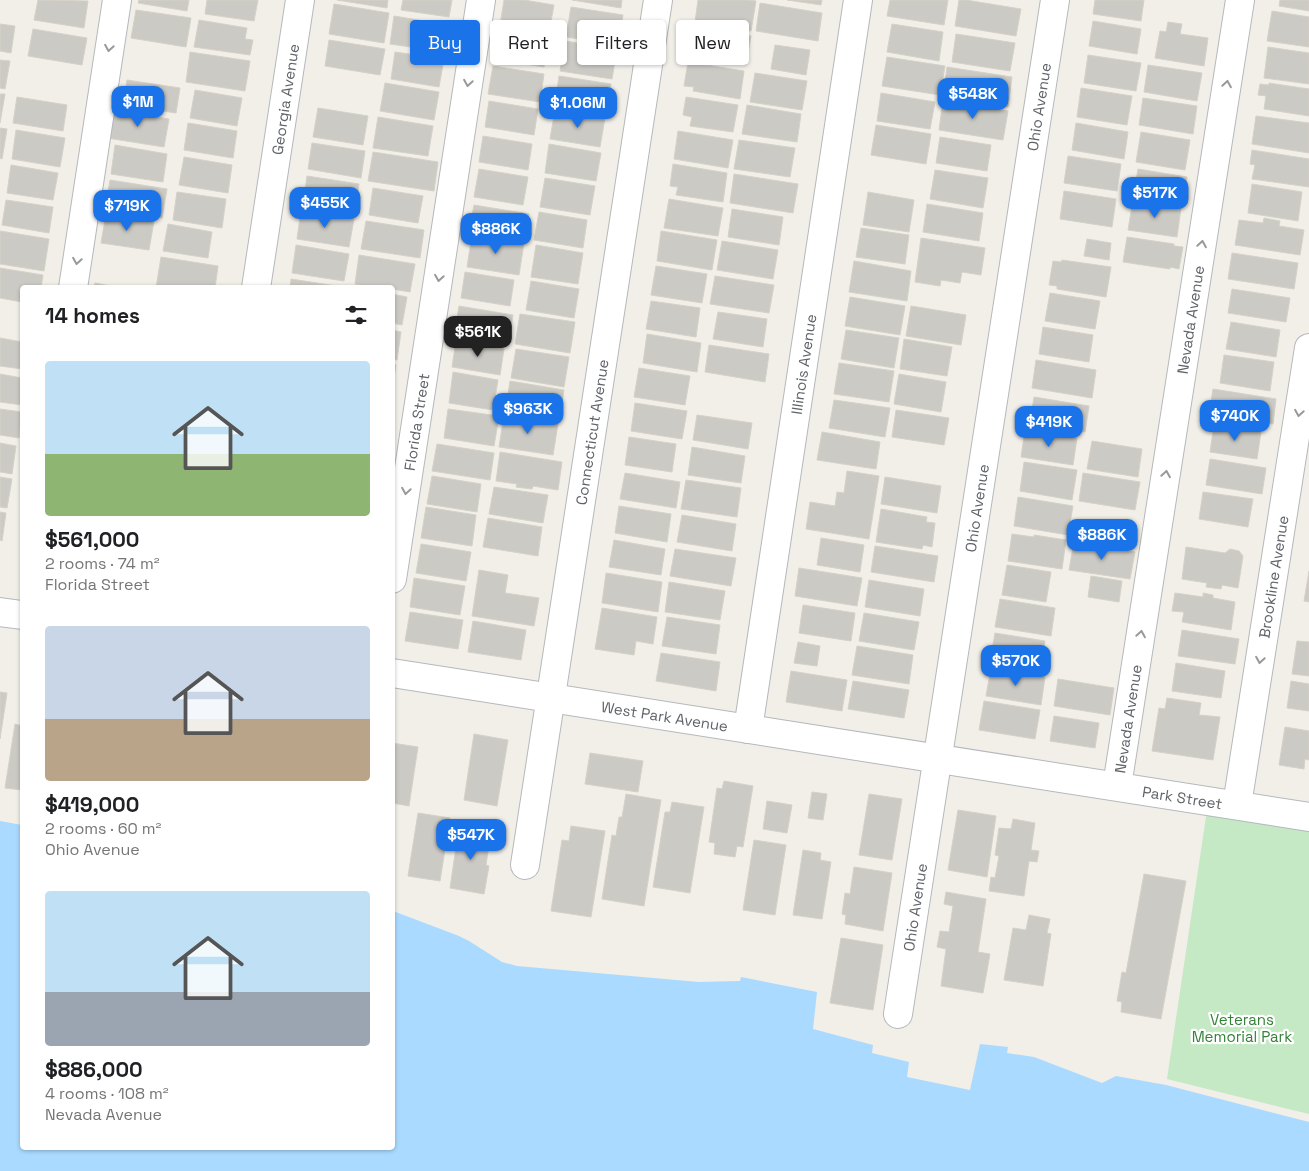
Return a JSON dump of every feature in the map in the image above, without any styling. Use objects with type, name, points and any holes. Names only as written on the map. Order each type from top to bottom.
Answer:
[{"type":"street","points":[[73,285],[117,0]]},
{"type":"street","name":"Georgia Avenue","points":[[256,285],[300,0]]},
{"type":"street","name":"Florida Street","points":[[395,559],[481,0]]},
{"type":"street","name":"Connecticut Avenue","points":[[525,865],[658,0]]},
{"type":"street","name":"Illinois Avenue","points":[[748,729],[858,0]]},
{"type":"street","name":"Ohio Avenue","points":[[898,1014],[1055,0]]},
{"type":"street","name":"Nevada Avenue","points":[[1117,786],[1240,0]]},
{"type":"street","name":"Brookline Avenue","points":[[1237,806],[1309,348]]},
{"type":"street","points":[[0,612],[20,615]]},
{"type":"street","name":"West Park Avenue","points":[[395,673],[937,758]]},
{"type":"street","name":"Park Street","points":[[937,758],[1309,817]]},
{"type":"green space","name":"Veterans Memorial Park","points":[[1207,810],[1309,827],[1309,1114],[1167,1079]]},
{"type":"water","points":[[0,821],[20,825],[20,1150],[395,1150],[395,912],[459,936],[502,962],[517,966],[699,982],[740,981],[741,977],[817,992],[813,1029],[873,1045],[872,1053],[909,1062],[907,1077],[970,1090],[980,1044],[1008,1047],[1007,1053],[1034,1057],[1102,1083],[1116,1076],[1166,1085],[1309,1122],[1309,1171],[0,1171]]},
{"type":"building","points":[[38,0],[88,1],[84,28],[34,20]]},
{"type":"building","points":[[139,0],[189,0],[187,11],[138,3]]},
{"type":"building","points":[[207,0],[258,0],[254,21],[205,14]]},
{"type":"building","points":[[337,0],[388,0],[387,8]]},
{"type":"building","points":[[403,0],[452,0],[449,17],[401,10]]},
{"type":"building","points":[[504,0],[524,0],[554,5],[551,20],[501,20]]},
{"type":"building","points":[[572,0],[622,0],[621,8]]},
{"type":"building","points":[[698,0],[756,1],[751,31],[749,31],[749,20],[695,20]]},
{"type":"building","points":[[787,0],[822,0],[821,5]]},
{"type":"building","points":[[890,0],[948,0],[944,25],[887,16]]},
{"type":"building","points":[[959,0],[1021,9],[1016,36],[955,26]]},
{"type":"building","points":[[1095,0],[1144,0],[1141,21],[1093,14]]},
{"type":"building","points":[[1280,0],[1309,0],[1309,11],[1279,6]]},
{"type":"building","points":[[760,3],[822,13],[818,41],[756,31]]},
{"type":"building","points":[[334,4],[389,13],[384,43],[329,34]]},
{"type":"building","points":[[571,7],[623,15],[622,20],[577,20],[577,39],[567,37]]},
{"type":"building","points":[[136,10],[191,18],[186,47],[131,38]]},
{"type":"building","points":[[1272,11],[1309,17],[1309,47],[1267,41]]},
{"type":"building","points":[[394,16],[418,20],[410,20],[410,47],[390,44]]},
{"type":"building","points":[[199,20],[247,28],[245,39],[253,40],[250,55],[194,47]]},
{"type":"building","points":[[1093,21],[1141,29],[1137,54],[1089,46]]},
{"type":"building","points":[[1168,22],[1182,24],[1180,34],[1208,38],[1204,66],[1155,58],[1160,31],[1166,32]]},
{"type":"building","points":[[0,24],[15,26],[11,53],[0,51]]},
{"type":"building","points":[[892,24],[943,32],[939,61],[887,52]]},
{"type":"building","points":[[33,29],[87,38],[82,65],[28,56]]},
{"type":"building","points":[[956,34],[1015,43],[1010,71],[952,62]]},
{"type":"building","points":[[329,40],[385,49],[380,75],[325,66]]},
{"type":"building","points":[[567,41],[577,43],[577,65],[614,65],[612,79],[560,71],[561,65],[567,65]]},
{"type":"building","points":[[775,45],[810,50],[806,75],[771,69]]},
{"type":"building","points":[[1268,47],[1309,53],[1309,84],[1264,78]]},
{"type":"building","points":[[190,52],[250,61],[245,91],[186,82]]},
{"type":"building","points":[[395,52],[410,54],[410,65],[443,65],[439,87],[391,79]]},
{"type":"building","points":[[1088,55],[1141,63],[1136,91],[1084,83]]},
{"type":"building","points":[[887,57],[945,66],[940,95],[882,86]]},
{"type":"building","points":[[0,60],[10,61],[5,89],[0,88]]},
{"type":"building","points":[[688,65],[707,65],[744,71],[740,99],[693,91],[694,87],[684,86]]},
{"type":"building","points":[[1148,65],[1202,73],[1197,101],[1144,92]]},
{"type":"building","points":[[493,66],[544,74],[540,102],[488,94]]},
{"type":"building","points":[[947,67],[1012,77],[1008,107],[943,97]]},
{"type":"building","points":[[755,73],[807,81],[802,110],[750,102]]},
{"type":"building","points":[[559,76],[611,84],[607,113],[555,105]]},
{"type":"building","points":[[127,80],[180,88],[176,113],[123,105]]},
{"type":"building","points":[[385,83],[439,92],[434,120],[380,111]]},
{"type":"building","points":[[1269,83],[1309,89],[1309,116],[1264,109],[1266,96],[1258,95],[1260,84],[1269,85]]},
{"type":"building","points":[[1081,88],[1132,96],[1127,125],[1077,117]]},
{"type":"building","points":[[195,90],[242,98],[237,126],[190,118]]},
{"type":"building","points":[[881,93],[935,102],[930,129],[877,121]]},
{"type":"building","points":[[0,94],[5,94],[0,123]]},
{"type":"building","points":[[17,97],[67,105],[63,131],[13,123]]},
{"type":"building","points":[[686,97],[738,105],[733,132],[690,126],[692,117],[683,115]]},
{"type":"building","points":[[1143,98],[1197,106],[1193,134],[1139,125]]},
{"type":"building","points":[[943,100],[1008,111],[1003,140],[939,130]]},
{"type":"building","points":[[489,101],[538,109],[534,135],[485,127]]},
{"type":"building","points":[[747,105],[801,114],[797,142],[742,134]]},
{"type":"building","points":[[318,108],[368,116],[363,145],[313,137]]},
{"type":"building","points":[[112,110],[169,119],[164,147],[107,138]]},
{"type":"building","points":[[555,110],[605,118],[600,147],[550,139]]},
{"type":"building","points":[[1256,116],[1309,123],[1309,153],[1252,144]]},
{"type":"building","points":[[378,117],[433,126],[428,156],[373,148]]},
{"type":"building","points":[[188,123],[237,131],[233,158],[184,150]]},
{"type":"building","points":[[1076,123],[1128,132],[1124,159],[1072,150]]},
{"type":"building","points":[[876,125],[931,134],[926,164],[871,155]]},
{"type":"building","points":[[0,128],[7,129],[2,159],[0,158]]},
{"type":"building","points":[[16,130],[65,138],[60,167],[12,159]]},
{"type":"building","points":[[678,131],[733,140],[728,168],[674,159]]},
{"type":"building","points":[[1141,132],[1190,140],[1185,170],[1136,162]]},
{"type":"building","points":[[483,136],[532,144],[528,170],[479,162]]},
{"type":"building","points":[[940,137],[991,145],[987,171],[936,163]]},
{"type":"building","points":[[739,140],[795,148],[790,177],[734,169]]},
{"type":"building","points":[[312,143],[365,151],[361,178],[308,169]]},
{"type":"building","points":[[549,144],[601,153],[596,181],[545,173]]},
{"type":"building","points":[[115,145],[167,154],[163,182],[111,174]]},
{"type":"building","points":[[1252,150],[1309,159],[1309,187],[1252,179],[1255,165],[1250,164]]},
{"type":"building","points":[[373,152],[438,162],[434,191],[368,181]]},
{"type":"building","points":[[1068,156],[1121,164],[1117,191],[1064,183]]},
{"type":"building","points":[[184,157],[232,165],[228,193],[179,185]]},
{"type":"building","points":[[673,164],[727,173],[723,202],[676,195],[678,187],[670,186]]},
{"type":"building","points":[[11,165],[58,173],[53,200],[7,193]]},
{"type":"building","points":[[479,169],[528,177],[523,205],[474,197]]},
{"type":"building","points":[[1138,169],[1187,177],[1184,201],[1134,193]]},
{"type":"building","points":[[935,170],[988,178],[983,208],[930,199]]},
{"type":"building","points":[[734,174],[798,184],[793,213],[730,203]]},
{"type":"building","points":[[307,176],[359,184],[354,213],[303,205]]},
{"type":"building","points":[[545,178],[595,186],[590,215],[540,207]]},
{"type":"building","points":[[110,180],[167,189],[162,218],[105,209]]},
{"type":"building","points":[[1252,184],[1302,192],[1298,221],[1248,213]]},
{"type":"building","points":[[373,188],[423,196],[418,223],[369,215]]},
{"type":"building","points":[[1064,191],[1116,199],[1112,227],[1060,219]]},
{"type":"building","points":[[177,192],[226,199],[222,228],[173,220]]},
{"type":"building","points":[[868,192],[914,200],[909,232],[863,225]]},
{"type":"building","points":[[669,199],[723,208],[718,236],[664,228]]},
{"type":"building","points":[[6,200],[53,207],[49,233],[2,225]]},
{"type":"building","points":[[1133,200],[1181,208],[1177,237],[1128,230]]},
{"type":"building","points":[[927,204],[983,213],[979,241],[923,232]]},
{"type":"building","points":[[474,205],[529,214],[525,239],[469,231]]},
{"type":"building","points":[[732,209],[783,217],[779,245],[728,237]]},
{"type":"building","points":[[301,210],[354,219],[349,247],[297,239]]},
{"type":"building","points":[[539,212],[587,220],[583,248],[534,240]]},
{"type":"building","points":[[106,214],[154,221],[149,250],[101,243]]},
{"type":"building","points":[[1264,218],[1280,221],[1279,226],[1304,230],[1300,255],[1235,245],[1239,220],[1263,223]]},
{"type":"building","points":[[366,221],[424,230],[420,258],[361,249]]},
{"type":"building","points":[[168,224],[212,232],[208,258],[163,251]]},
{"type":"building","points":[[861,228],[909,235],[905,264],[856,257]]},
{"type":"building","points":[[0,231],[49,239],[44,271],[0,264]]},
{"type":"building","points":[[661,231],[717,240],[712,270],[657,261]]},
{"type":"building","points":[[472,235],[524,243],[519,275],[467,267]]},
{"type":"building","points":[[1127,237],[1183,247],[1179,269],[1123,262]]},
{"type":"building","points":[[921,238],[985,248],[981,275],[962,272],[960,283],[941,280],[940,286],[915,282]]},
{"type":"building","points":[[1087,239],[1111,243],[1109,260],[1084,256]]},
{"type":"building","points":[[722,241],[778,250],[773,279],[717,270]]},
{"type":"building","points":[[296,245],[349,254],[344,281],[292,273]]},
{"type":"building","points":[[536,245],[583,253],[578,284],[531,277]]},
{"type":"building","points":[[1232,253],[1298,263],[1294,289],[1228,279]]},
{"type":"building","points":[[359,255],[415,264],[410,292],[395,290],[395,285],[355,284]]},
{"type":"building","points":[[161,257],[218,266],[215,285],[156,285]]},
{"type":"building","points":[[1062,260],[1111,267],[1106,297],[1057,289],[1057,286],[1049,285],[1053,261],[1061,262]]},
{"type":"building","points":[[854,261],[911,271],[907,301],[849,292]]},
{"type":"building","points":[[656,266],[707,274],[702,303],[651,295]]},
{"type":"building","points":[[0,268],[43,275],[41,285],[20,285],[20,302],[0,298]]},
{"type":"building","points":[[465,272],[514,280],[510,306],[461,298]]},
{"type":"building","points":[[715,276],[774,285],[769,313],[710,304]]},
{"type":"building","points":[[291,279],[330,285],[290,285]]},
{"type":"building","points":[[531,281],[579,289],[574,318],[526,310]]},
{"type":"building","points":[[1232,289],[1290,298],[1286,322],[1228,313]]},
{"type":"building","points":[[1050,293],[1100,301],[1095,329],[1045,321]]},
{"type":"building","points":[[395,295],[407,297],[402,325],[395,324]]},
{"type":"building","points":[[850,297],[905,306],[900,335],[845,326]]},
{"type":"building","points":[[651,301],[700,308],[696,337],[646,329]]},
{"type":"building","points":[[459,306],[513,315],[509,340],[455,331]]},
{"type":"building","points":[[911,306],[966,315],[961,345],[906,336]]},
{"type":"building","points":[[718,312],[767,319],[763,347],[713,339]]},
{"type":"building","points":[[520,314],[575,322],[570,353],[515,344]]},
{"type":"building","points":[[1231,322],[1280,330],[1276,357],[1226,349]]},
{"type":"building","points":[[1043,327],[1093,335],[1089,362],[1039,354]]},
{"type":"building","points":[[846,330],[899,338],[894,368],[841,359]]},
{"type":"building","points":[[395,331],[401,332],[397,360],[395,360]]},
{"type":"building","points":[[647,334],[701,343],[697,372],[643,363]]},
{"type":"building","points":[[0,338],[20,342],[20,369],[0,366]]},
{"type":"building","points":[[904,339],[952,347],[947,376],[900,369]]},
{"type":"building","points":[[456,341],[504,349],[500,375],[452,367]]},
{"type":"building","points":[[709,345],[769,354],[765,382],[705,372]]},
{"type":"building","points":[[516,349],[569,357],[564,387],[511,378]]},
{"type":"building","points":[[1224,355],[1274,362],[1270,391],[1220,383]]},
{"type":"building","points":[[1036,360],[1096,370],[1092,398],[1032,388]]},
{"type":"building","points":[[839,363],[894,371],[889,402],[834,394]]},
{"type":"building","points":[[639,368],[690,376],[685,405],[634,397]]},
{"type":"building","points":[[453,372],[498,380],[493,410],[449,403]]},
{"type":"building","points":[[0,374],[20,378],[20,405],[0,402]]},
{"type":"building","points":[[899,374],[946,382],[941,412],[894,404]]},
{"type":"building","points":[[510,381],[564,390],[559,421],[505,413]]},
{"type":"building","points":[[1213,389],[1276,399],[1273,424],[1209,414]]},
{"type":"building","points":[[1034,397],[1089,406],[1085,432],[1030,423]]},
{"type":"building","points":[[834,400],[890,408],[885,437],[829,428]]},
{"type":"building","points":[[635,403],[687,411],[682,439],[631,431]]},
{"type":"building","points":[[0,409],[20,412],[19,438],[0,435]]},
{"type":"building","points":[[448,409],[499,416],[494,446],[444,438]]},
{"type":"building","points":[[896,410],[949,418],[944,445],[892,437]]},
{"type":"building","points":[[504,415],[558,424],[553,455],[499,447]]},
{"type":"building","points":[[697,415],[752,423],[748,449],[693,440]]},
{"type":"building","points":[[1214,425],[1261,432],[1257,459],[1210,452]]},
{"type":"building","points":[[1025,430],[1077,438],[1073,465],[1021,457]]},
{"type":"building","points":[[822,432],[880,442],[876,469],[817,460]]},
{"type":"building","points":[[629,437],[676,444],[672,472],[625,465]]},
{"type":"building","points":[[1092,441],[1142,449],[1138,477],[1087,469]]},
{"type":"building","points":[[0,443],[16,446],[12,474],[0,472]]},
{"type":"building","points":[[437,444],[494,453],[490,480],[432,471]]},
{"type":"building","points":[[692,447],[745,456],[741,483],[688,475]]},
{"type":"building","points":[[500,452],[562,462],[558,490],[533,486],[532,489],[516,487],[517,484],[496,481]]},
{"type":"building","points":[[1210,459],[1266,468],[1262,494],[1206,485]]},
{"type":"building","points":[[1024,462],[1077,470],[1072,500],[1020,491]]},
{"type":"building","points":[[847,471],[879,476],[869,539],[806,529],[810,502],[835,506],[837,492],[844,493]]},
{"type":"building","points":[[625,473],[680,482],[676,508],[620,499]]},
{"type":"building","points":[[1083,473],[1140,482],[1135,510],[1079,501]]},
{"type":"building","points":[[432,476],[481,484],[477,512],[427,504]]},
{"type":"building","points":[[0,477],[12,479],[7,508],[0,507]]},
{"type":"building","points":[[885,477],[941,486],[937,513],[881,504]]},
{"type":"building","points":[[686,480],[741,488],[737,517],[681,509]]},
{"type":"building","points":[[494,487],[548,495],[543,523],[489,514]]},
{"type":"building","points":[[1203,492],[1253,499],[1248,527],[1199,519]]},
{"type":"building","points":[[1018,497],[1073,506],[1068,535],[1014,526]]},
{"type":"building","points":[[619,506],[671,514],[667,542],[615,533]]},
{"type":"building","points":[[426,507],[476,515],[472,546],[421,538]]},
{"type":"building","points":[[881,509],[927,517],[926,522],[935,523],[932,547],[923,545],[922,549],[876,542]]},
{"type":"building","points":[[0,512],[6,513],[2,541],[0,540]]},
{"type":"building","points":[[682,515],[736,524],[732,551],[677,542]]},
{"type":"building","points":[[488,518],[542,527],[538,556],[483,547]]},
{"type":"building","points":[[1012,534],[1066,540],[1062,569],[1008,561]]},
{"type":"building","points":[[821,538],[864,545],[860,572],[817,565]]},
{"type":"building","points":[[614,540],[665,549],[661,575],[609,567]]},
{"type":"building","points":[[1074,542],[1135,552],[1130,579],[1069,570]]},
{"type":"building","points":[[421,544],[471,552],[466,581],[416,573]]},
{"type":"building","points":[[875,546],[938,556],[934,582],[871,572]]},
{"type":"building","points":[[1186,547],[1225,553],[1230,549],[1239,551],[1243,556],[1238,588],[1222,585],[1221,589],[1206,587],[1207,583],[1182,579]]},
{"type":"building","points":[[675,549],[736,558],[731,586],[670,576]]},
{"type":"building","points":[[1007,565],[1051,572],[1046,602],[1002,595]]},
{"type":"building","points":[[799,568],[862,578],[857,606],[795,596]]},
{"type":"building","points":[[479,570],[508,575],[505,593],[539,598],[534,626],[472,616]]},
{"type":"building","points":[[1309,571],[1309,602],[1304,601]]},
{"type":"building","points":[[606,573],[662,582],[658,612],[602,603]]},
{"type":"building","points":[[1091,576],[1122,581],[1119,602],[1088,597]]},
{"type":"building","points":[[414,578],[465,586],[460,615],[410,607]]},
{"type":"building","points":[[869,580],[924,589],[920,616],[865,607]]},
{"type":"building","points":[[669,582],[725,591],[720,620],[665,612]]},
{"type":"building","points":[[1175,593],[1203,597],[1203,593],[1213,595],[1213,598],[1235,602],[1231,630],[1182,622],[1184,612],[1172,611]]},
{"type":"building","points":[[1000,599],[1055,608],[1051,636],[995,627]]},
{"type":"building","points":[[803,605],[855,613],[851,641],[799,633]]},
{"type":"building","points":[[602,608],[657,617],[653,644],[636,641],[634,655],[595,649]]},
{"type":"building","points":[[410,612],[463,620],[458,649],[405,641]]},
{"type":"building","points":[[864,613],[919,622],[914,650],[859,641]]},
{"type":"building","points":[[667,617],[720,625],[716,654],[662,646]]},
{"type":"building","points":[[473,621],[526,630],[521,660],[468,652]]},
{"type":"building","points":[[1182,630],[1239,639],[1235,664],[1178,656]]},
{"type":"building","points":[[995,633],[1045,641],[1040,670],[990,662]]},
{"type":"building","points":[[1297,641],[1309,642],[1309,676],[1292,674]]},
{"type":"building","points":[[798,642],[820,646],[817,666],[794,663]]},
{"type":"building","points":[[857,646],[913,655],[909,684],[852,675]]},
{"type":"building","points":[[661,653],[720,662],[716,691],[656,681]]},
{"type":"building","points":[[1176,663],[1225,671],[1221,698],[1172,691]]},
{"type":"building","points":[[991,668],[1045,677],[1041,705],[986,696]]},
{"type":"building","points":[[791,671],[847,680],[842,711],[786,702]]},
{"type":"building","points":[[1058,679],[1114,688],[1110,715],[1054,706]]},
{"type":"building","points":[[853,681],[909,690],[904,718],[848,709]]},
{"type":"building","points":[[1291,681],[1309,684],[1309,711],[1287,708]]},
{"type":"building","points":[[0,692],[7,693],[0,739]]},
{"type":"building","points":[[1167,698],[1201,703],[1199,715],[1220,717],[1213,760],[1152,751],[1159,708],[1165,709]]},
{"type":"building","points":[[984,701],[1040,710],[1035,739],[979,730]]},
{"type":"building","points":[[1054,716],[1099,723],[1095,748],[1050,741]]},
{"type":"building","points":[[15,724],[20,725],[20,790],[5,788]]},
{"type":"building","points":[[1285,727],[1309,731],[1309,760],[1305,759],[1304,769],[1279,765]]},
{"type":"building","points":[[474,734],[508,740],[497,806],[464,800]]},
{"type":"building","points":[[395,743],[418,747],[409,806],[395,804]]},
{"type":"building","points":[[590,753],[643,761],[638,792],[585,784]]},
{"type":"building","points":[[724,781],[753,786],[743,847],[737,846],[735,857],[714,854],[715,843],[709,842],[717,788],[722,789]]},
{"type":"building","points":[[812,792],[827,794],[823,820],[808,818]]},
{"type":"building","points":[[626,794],[661,800],[644,906],[602,899],[612,835],[616,836]]},
{"type":"building","points":[[869,794],[902,799],[892,860],[859,855]]},
{"type":"building","points":[[767,801],[792,805],[787,833],[763,829]]},
{"type":"building","points":[[672,802],[704,807],[690,893],[653,887],[665,812],[670,812]]},
{"type":"building","points":[[958,810],[996,816],[987,877],[948,870]]},
{"type":"building","points":[[418,813],[450,818],[440,881],[408,876]]},
{"type":"building","points":[[1013,819],[1035,823],[1031,850],[1039,851],[1037,862],[1029,861],[1024,896],[989,891],[991,877],[995,878],[999,856],[995,855],[999,828],[1011,829]]},
{"type":"building","points":[[571,826],[605,831],[591,917],[551,911],[562,840],[569,841]]},
{"type":"building","points":[[459,827],[491,832],[486,865],[489,866],[484,894],[450,888]]},
{"type":"building","points":[[754,840],[786,845],[775,915],[743,910]]},
{"type":"building","points":[[803,850],[821,853],[820,860],[831,862],[822,919],[793,915]]},
{"type":"building","points":[[854,867],[892,873],[883,931],[845,924],[846,915],[842,914],[845,893],[850,894]]},
{"type":"building","points":[[1144,874],[1186,881],[1161,1019],[1121,1012],[1122,1002],[1117,1001],[1122,972],[1126,973]]},
{"type":"building","points":[[946,892],[986,899],[978,952],[990,954],[983,993],[941,986],[946,949],[937,947],[940,931],[949,932],[953,906],[944,904]]},
{"type":"building","points":[[1029,915],[1050,919],[1047,933],[1051,934],[1043,986],[1004,980],[1013,928],[1026,930]]},
{"type":"building","points":[[841,938],[883,945],[873,1010],[830,1003]]}]
